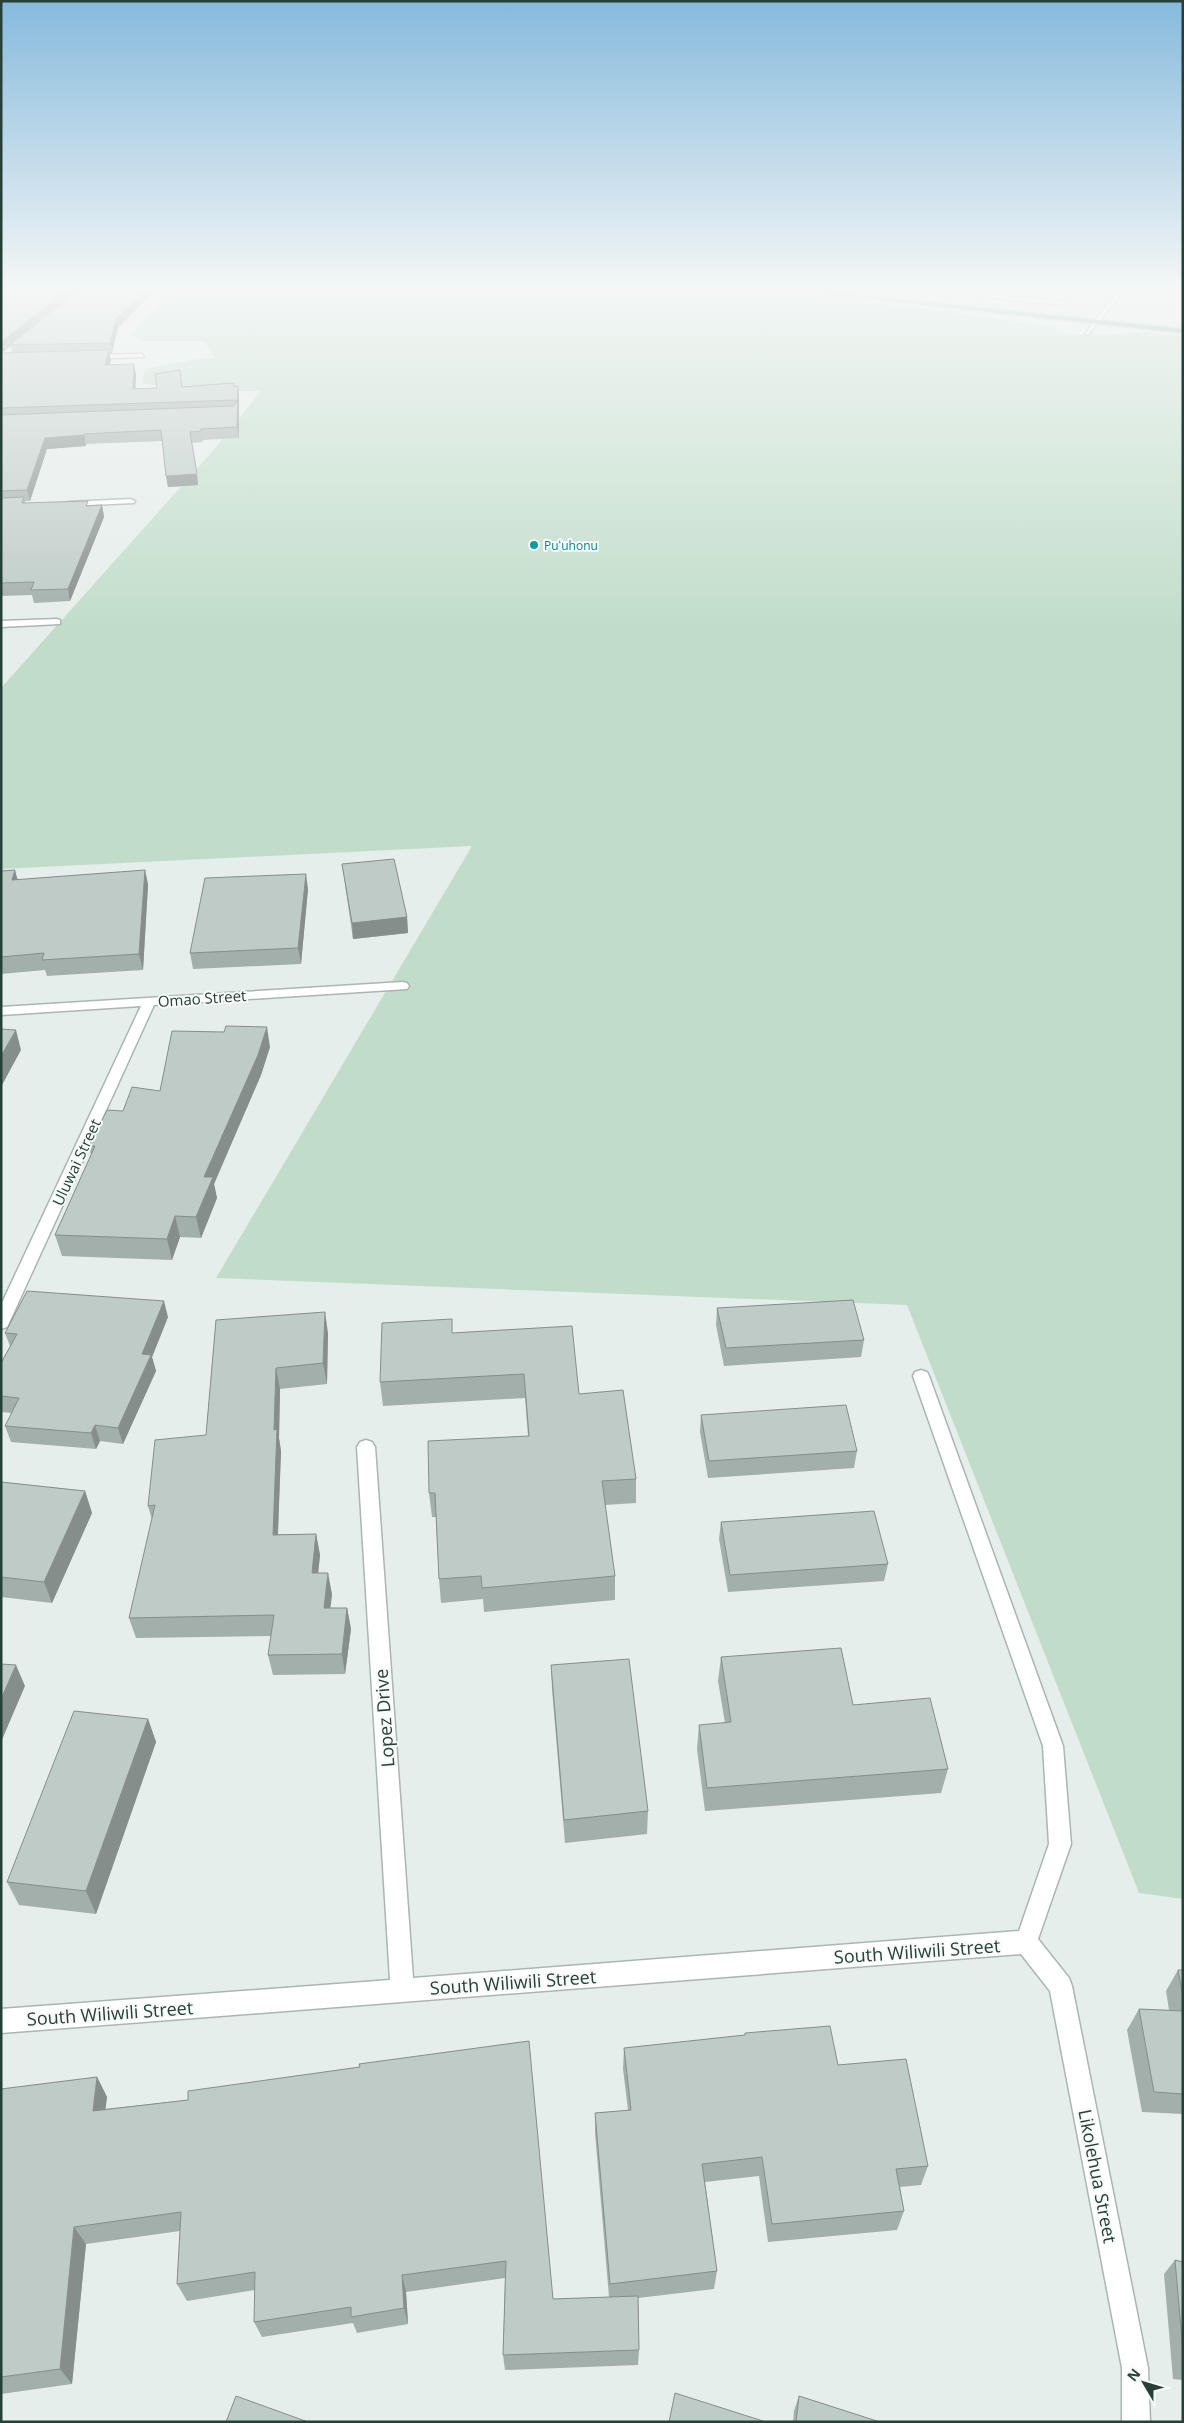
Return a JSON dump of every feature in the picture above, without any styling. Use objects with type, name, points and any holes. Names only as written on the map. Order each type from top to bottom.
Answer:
[{"type":"street","points":[[61,504],[131,501]]},
{"type":"street","points":[[1,624],[58,622]]},
{"type":"street","name":"Omao Street","points":[[1,1011],[403,986]]},
{"type":"street","name":"Uluwai Street","points":[[1,1323],[150,1001]]},
{"type":"street","points":[[921,1376],[1053,1746],[1060,1844],[1026,1942]]},
{"type":"street","name":"Lopez Drive","points":[[366,1447],[402,1990]]},
{"type":"street","name":"South Wiliwili Street","points":[[1,2021],[1026,1942]]},
{"type":"street","name":"Likolehua Street","points":[[1026,1942],[1061,1986],[1135,2368],[1136,2422]]},
{"type":"green space","points":[[253,401],[1183,401],[1183,1899],[1139,1893],[907,1305],[216,1278],[472,846],[1,869],[1,688],[211,453]]},
{"type":"building","points":[[1,401],[204,401],[1,408]]},
{"type":"building","points":[[238,401],[237,427],[201,429],[201,431],[190,432],[197,474],[166,476],[161,430],[84,434],[45,438],[27,490],[1,491],[1,415],[234,406]]},
{"type":"building","points":[[24,497],[22,503],[88,501],[86,506],[102,505],[68,589],[31,590],[34,582],[1,583],[1,498]]},
{"type":"building","points":[[394,859],[407,917],[352,923],[342,864]]},
{"type":"building","points":[[15,870],[12,880],[145,870],[139,954],[42,960],[44,953],[1,957],[1,871]]},
{"type":"building","points":[[306,874],[298,948],[190,953],[205,878]]},
{"type":"building","points":[[226,1026],[267,1027],[258,1055],[204,1177],[213,1177],[196,1217],[175,1216],[167,1239],[55,1235],[95,1146],[89,1146],[107,1110],[123,1111],[132,1087],[160,1091],[172,1031],[224,1032]]},
{"type":"building","points":[[1,1029],[16,1030],[1,1056]]},
{"type":"building","points":[[27,1291],[164,1301],[142,1354],[151,1355],[118,1428],[95,1425],[91,1433],[5,1426],[19,1398],[1,1396],[1,1363],[17,1334],[5,1333]]},
{"type":"building","points":[[853,1300],[864,1340],[726,1348],[717,1308]]},
{"type":"building","points":[[325,1312],[323,1363],[276,1368],[274,1430],[277,1429],[273,1535],[316,1534],[312,1573],[328,1573],[324,1608],[347,1608],[342,1654],[268,1655],[274,1615],[129,1618],[155,1505],[148,1506],[155,1440],[206,1435],[216,1320]]},
{"type":"building","points":[[452,1319],[452,1333],[572,1326],[579,1394],[623,1390],[636,1479],[602,1481],[615,1576],[482,1588],[481,1576],[439,1579],[435,1493],[429,1493],[428,1441],[529,1436],[524,1374],[380,1382],[382,1323]]},
{"type":"building","points":[[846,1405],[857,1451],[709,1461],[701,1415]]},
{"type":"building","points":[[1,1482],[85,1491],[44,1582],[1,1577]]},
{"type":"building","points":[[874,1511],[888,1564],[730,1575],[721,1522]]},
{"type":"building","points":[[841,1648],[853,1705],[930,1698],[948,1769],[707,1788],[699,1725],[731,1722],[721,1657]]},
{"type":"building","points":[[629,1659],[648,1811],[564,1820],[551,1665]]},
{"type":"building","points":[[1,1664],[16,1665],[1,1699]]},
{"type":"building","points":[[74,1711],[148,1719],[86,1891],[7,1882]]},
{"type":"building","points":[[1178,1970],[1183,1970],[1183,1996]]},
{"type":"building","points":[[1139,2009],[1183,2011],[1183,2094],[1154,2092]]},
{"type":"building","points":[[830,2026],[838,2065],[906,2059],[928,2166],[896,2169],[904,2211],[772,2224],[762,2157],[702,2164],[717,2271],[610,2284],[595,2113],[631,2110],[624,2048],[745,2035],[745,2033]]},
{"type":"building","points":[[529,2041],[553,2299],[638,2296],[639,2350],[503,2355],[506,2261],[402,2275],[404,2308],[351,2317],[351,2307],[254,2322],[255,2272],[177,2284],[181,2212],[74,2227],[60,2369],[1,2377],[1,2089],[97,2077],[93,2111],[188,2100],[188,2091],[360,2067],[359,2064]]},
{"type":"building","points":[[1175,2260],[1183,2262],[1183,2351]]},
{"type":"building","points":[[675,2393],[766,2422],[669,2422]]},
{"type":"building","points":[[236,2396],[308,2422],[226,2422]]},
{"type":"building","points":[[799,2396],[880,2422],[796,2422]]},
{"type":"place","name":"Puʻuhonu","points":[[534,545]]}]
